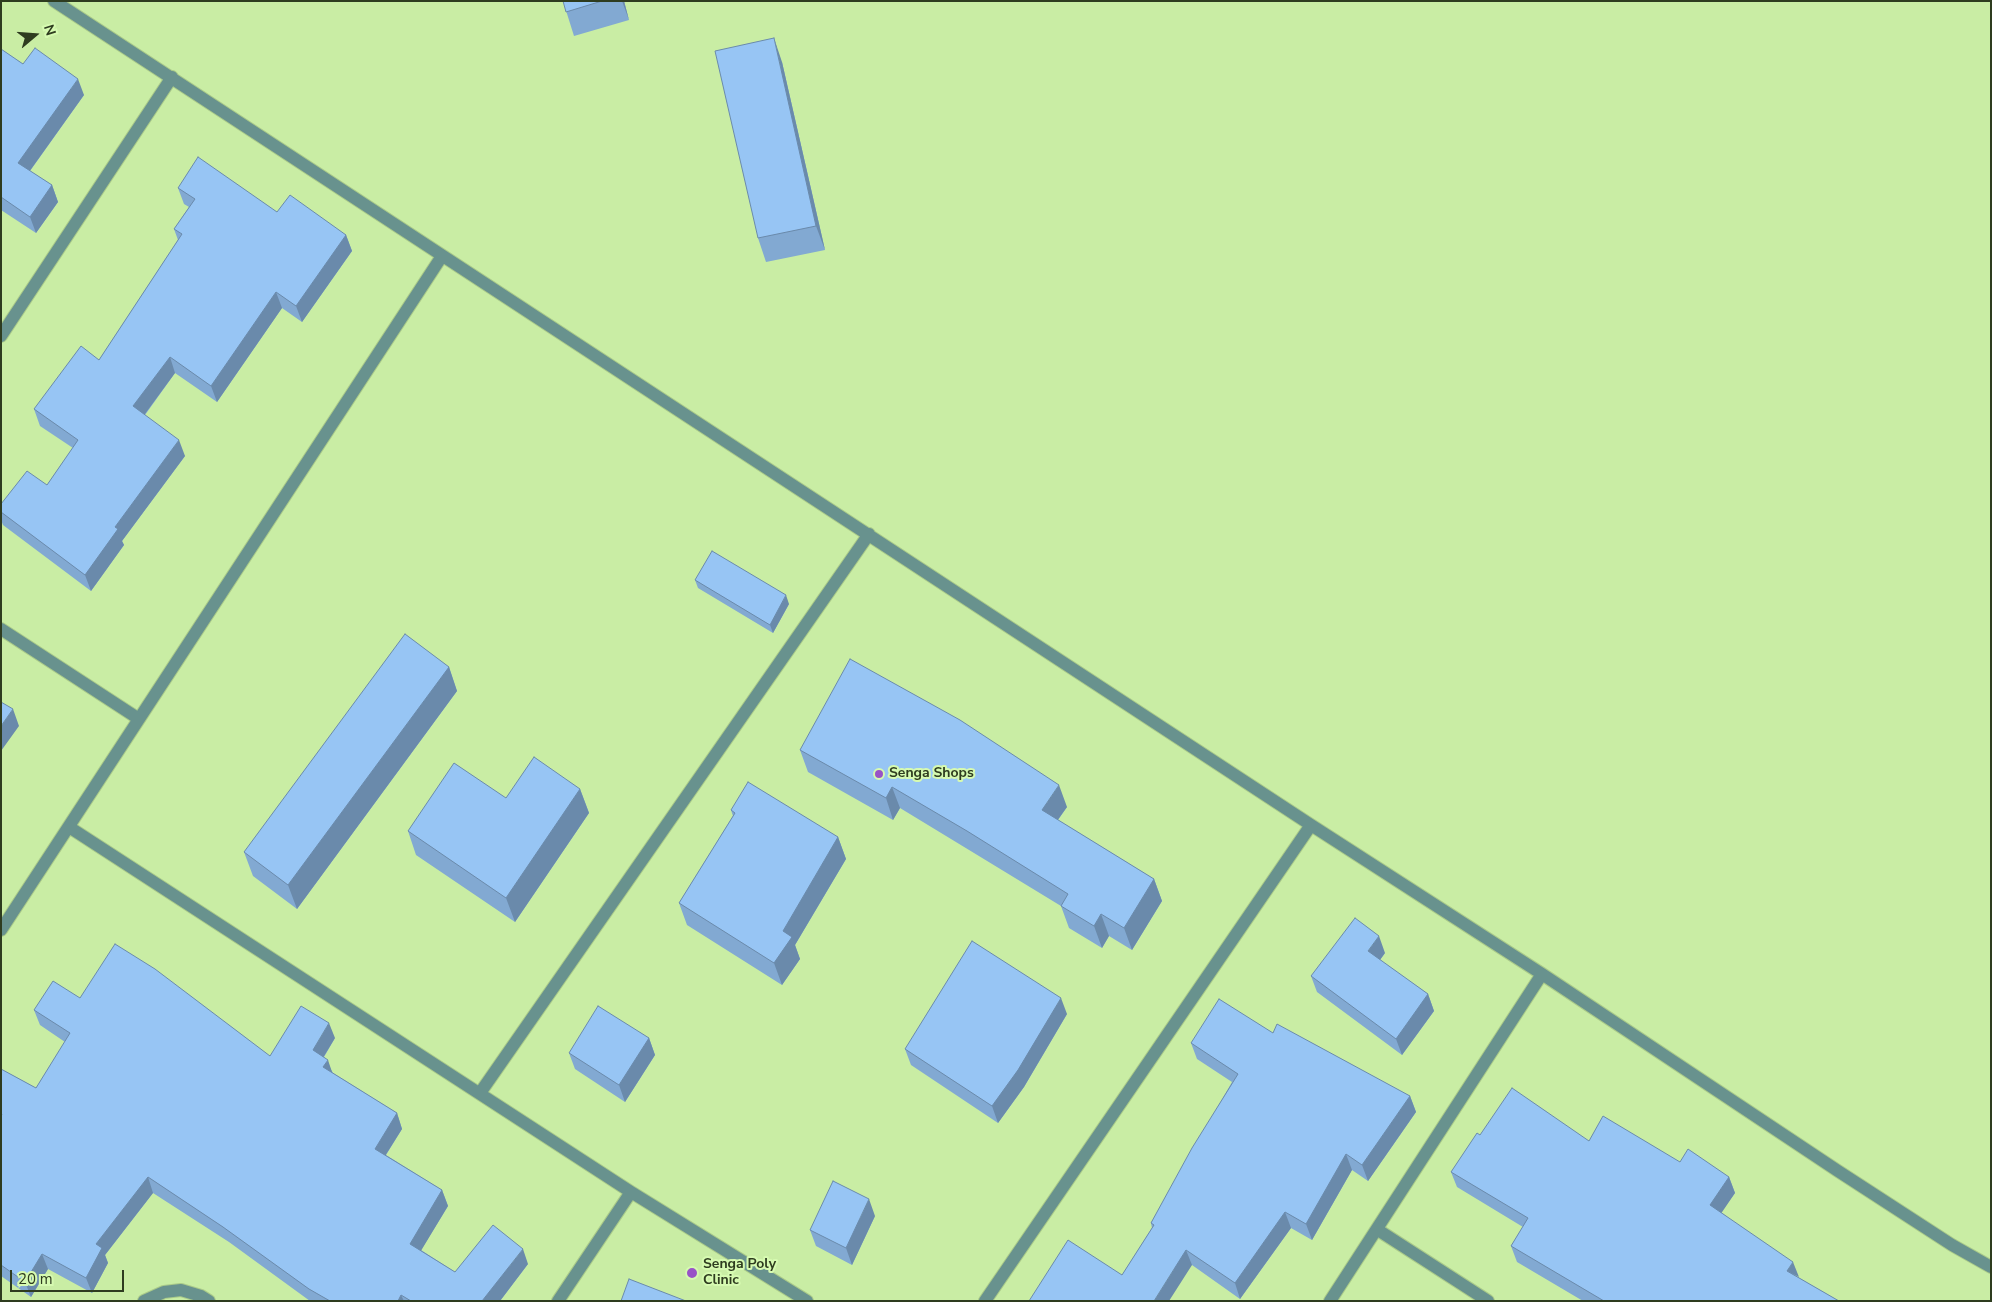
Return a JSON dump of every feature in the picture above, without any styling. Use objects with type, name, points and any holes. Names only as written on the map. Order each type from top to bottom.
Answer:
[{"type":"street","points":[[54,1],[1311,825],[1542,974],[1838,1171],[1952,1245],[1991,1267]]},
{"type":"street","points":[[1,336],[172,77]]},
{"type":"street","points":[[1,930],[442,256]]},
{"type":"street","points":[[480,1093],[869,534]]},
{"type":"street","points":[[1,629],[139,719]]},
{"type":"street","points":[[985,1301],[1311,825]]},
{"type":"street","points":[[69,827],[631,1192],[807,1301]]},
{"type":"street","points":[[1330,1301],[1378,1230],[1542,974]]},
{"type":"street","points":[[558,1301],[631,1192]]},
{"type":"street","points":[[1378,1230],[1488,1301]]},
{"type":"street","points":[[144,1301],[164,1292],[181,1290],[210,1301]]},
{"type":"building","points":[[563,1],[602,1],[566,12]]},
{"type":"building","points":[[774,38],[816,226],[758,238],[715,51]]},
{"type":"building","points":[[35,48],[78,79],[18,163],[52,185],[30,217],[1,197],[1,49],[23,64]]},
{"type":"building","points":[[198,157],[277,212],[290,195],[346,235],[296,306],[276,292],[211,386],[170,357],[133,406],[179,440],[115,527],[118,529],[85,575],[1,512],[1,504],[27,471],[47,485],[78,440],[34,409],[81,346],[99,360],[182,234],[174,229],[195,199],[178,188]]},
{"type":"building","points":[[712,551],[786,595],[770,625],[695,580]]},
{"type":"building","points":[[405,634],[449,667],[288,885],[244,852]]},
{"type":"building","points":[[850,659],[960,720],[1059,785],[1042,810],[1154,879],[1124,928],[1101,914],[1094,926],[1061,906],[1068,894],[967,831],[892,787],[886,798],[800,750]]},
{"type":"building","points":[[1,702],[13,709],[1,726]]},
{"type":"building","points":[[534,757],[580,789],[506,898],[408,831],[454,763],[506,798]]},
{"type":"building","points":[[748,782],[838,837],[783,931],[792,937],[774,963],[679,903],[735,813],[731,810]]},
{"type":"building","points":[[1355,918],[1379,936],[1368,951],[1428,994],[1396,1039],[1311,976]]},
{"type":"building","points":[[972,941],[1061,998],[1018,1070],[992,1106],[905,1049]]},
{"type":"building","points":[[115,944],[155,969],[270,1056],[301,1006],[329,1023],[313,1050],[328,1060],[323,1067],[397,1113],[375,1149],[442,1190],[410,1244],[455,1272],[493,1225],[523,1249],[482,1301],[411,1301],[401,1295],[398,1301],[330,1301],[309,1289],[223,1227],[148,1177],[96,1244],[102,1248],[86,1278],[42,1254],[25,1282],[1,1265],[1,1069],[36,1088],[70,1033],[34,1010],[53,981],[80,998]]},
{"type":"building","points":[[1219,999],[1273,1033],[1277,1024],[1410,1096],[1362,1165],[1346,1154],[1306,1224],[1285,1212],[1235,1283],[1186,1250],[1154,1301],[1029,1301],[1068,1240],[1122,1275],[1154,1225],[1151,1223],[1192,1148],[1238,1074],[1191,1043]]},
{"type":"building","points":[[598,1006],[649,1038],[619,1085],[569,1053]]},
{"type":"building","points":[[1512,1088],[1589,1141],[1603,1116],[1680,1162],[1688,1149],[1729,1177],[1710,1205],[1793,1262],[1787,1271],[1839,1301],[1604,1301],[1511,1246],[1528,1218],[1451,1172],[1477,1133],[1480,1135]]},
{"type":"building","points":[[833,1181],[869,1199],[846,1248],[810,1230]]},
{"type":"building","points":[[629,1279],[686,1301],[621,1301]]},
{"type":"place","name":"Senga Shops","points":[[879,774]]},
{"type":"place","name":"Senga Poly Clinic","points":[[692,1273]]}]
